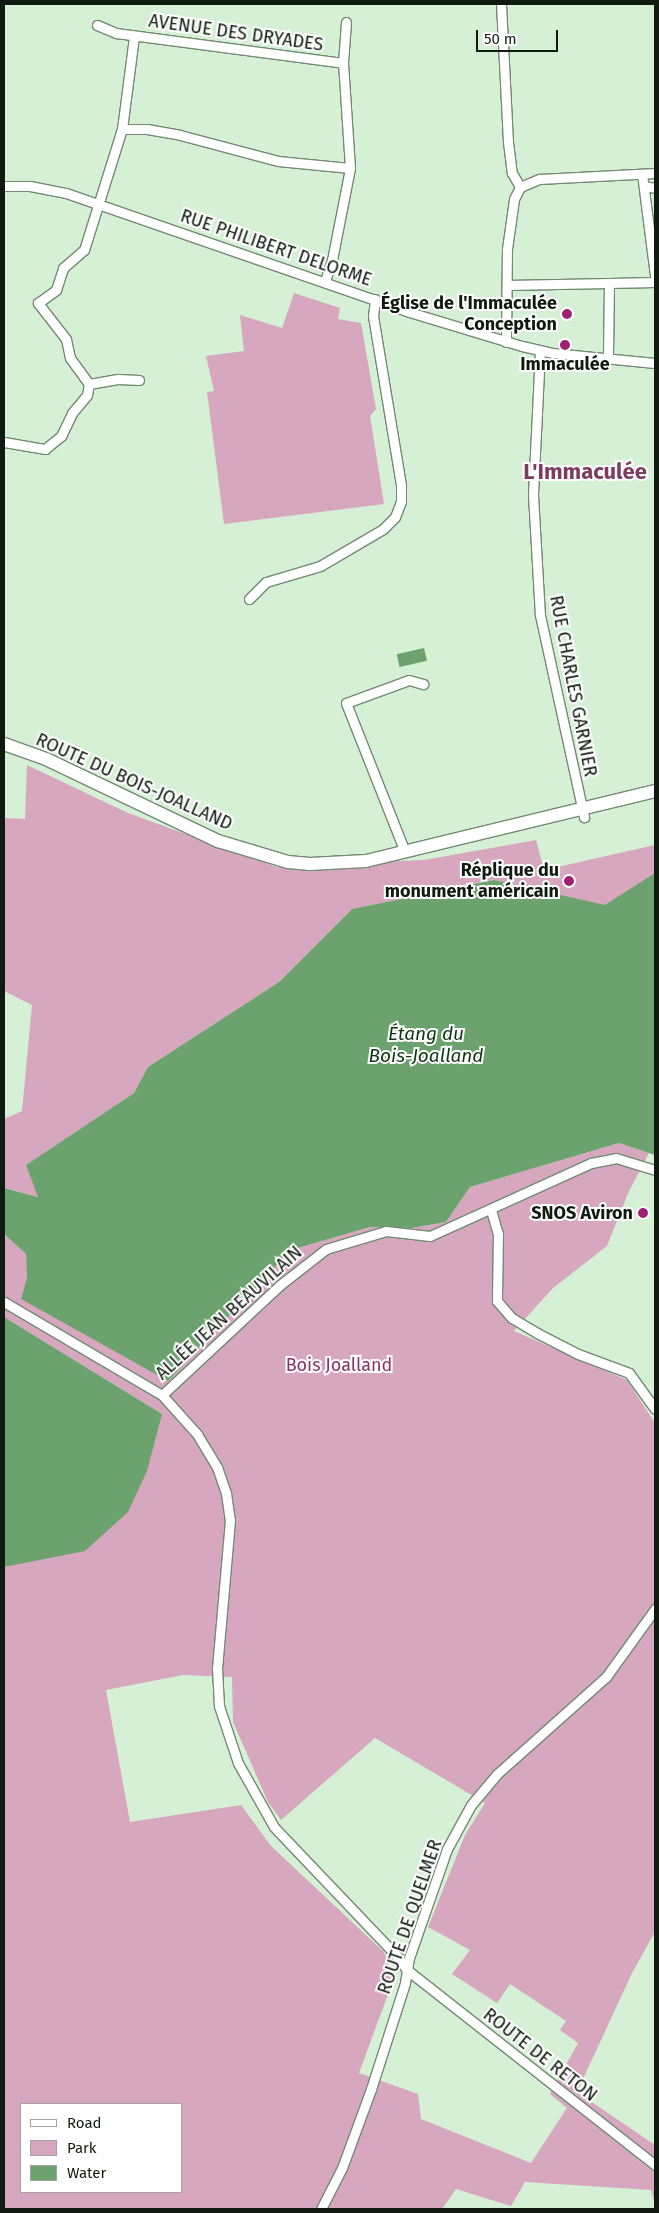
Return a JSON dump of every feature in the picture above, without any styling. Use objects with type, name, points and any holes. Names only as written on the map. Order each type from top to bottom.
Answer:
[{"type":"street","points":[[501,4],[508,142],[512,173],[520,187]]},
{"type":"street","points":[[325,281],[332,260],[350,168],[343,63],[346,22]]},
{"type":"street","name":"AVENUE DES DRYADES","points":[[97,24],[116,33],[134,36],[343,63]]},
{"type":"street","points":[[4,442],[45,449],[51,446],[61,436],[72,413],[88,395],[89,384],[70,358],[66,339],[38,303],[56,290],[63,268],[84,250],[122,129],[134,36]]},
{"type":"street","points":[[122,129],[147,129],[180,135],[278,161],[350,168]]},
{"type":"street","points":[[506,342],[507,249],[514,199],[520,187],[539,179],[655,173]]},
{"type":"street","points":[[642,174],[655,276]]},
{"type":"street","name":"RUE PHILIBERT DELORME","points":[[4,186],[30,186],[66,193],[506,342],[540,351],[655,363]]},
{"type":"street","points":[[644,186],[655,188]]},
{"type":"street","points":[[507,285],[655,282]]},
{"type":"street","points":[[608,359],[609,283]]},
{"type":"street","points":[[249,599],[266,582],[320,566],[383,529],[395,517],[401,501],[401,485],[373,316],[375,299]]},
{"type":"street","name":"RUE CHARLES GARNIER","points":[[540,351],[533,495],[540,616],[583,813]]},
{"type":"street","points":[[89,384],[118,379],[139,380]]},
{"type":"street","points":[[405,852],[346,703],[409,680],[423,684]]},
{"type":"street","name":"ROUTE DU BOIS-JOALLAND","points":[[4,744],[46,759],[218,841],[288,862],[330,865],[405,852],[655,797]]},
{"type":"street","name":"ROUTE DU BOIS-JOALLAND","points":[[454,840],[546,825],[655,791]]},
{"type":"street","name":"ALLÉE JEAN BEAUVILAIN","points":[[162,1395],[280,1285],[326,1249],[386,1231],[430,1236],[491,1210],[592,1162],[616,1158],[655,1170]]},
{"type":"street","points":[[491,1210],[498,1234],[497,1301],[512,1318],[537,1333],[578,1354],[629,1373],[655,1409]]},
{"type":"street","name":"ROUTE DE RETON","points":[[4,1302],[162,1395],[197,1434],[217,1467],[226,1493],[230,1520],[217,1668],[219,1706],[238,1763],[274,1827],[398,1957],[406,1969],[655,2165]]},
{"type":"street","name":"ROUTE DE QUELMER","points":[[321,2209],[342,2168],[362,2114],[405,1983],[406,1969],[447,1849],[471,1805],[497,1774],[606,1677],[655,1609]]},
{"type":"green space","points":[[294,293],[340,308],[338,319],[361,323],[376,409],[370,416],[384,504],[224,524],[207,392],[214,391],[206,356],[244,351],[240,315],[282,328]]},
{"type":"green space","points":[[27,765],[128,813],[277,867],[304,870],[392,857],[400,861],[424,860],[536,840],[544,870],[655,845],[655,873],[605,906],[494,880],[352,909],[279,982],[148,1067],[134,1093],[26,1165],[39,1197],[4,1188],[4,1119],[22,1111],[32,1005],[4,991],[4,818],[25,819]]},
{"type":"green space","name":"Bois Joalland","points":[[619,1143],[649,1153],[629,1191],[607,1246],[553,1288],[514,1331],[627,1380],[655,1423],[655,1932],[632,1973],[577,2092],[655,2145],[655,2204],[651,2190],[525,2182],[511,2206],[456,2189],[442,2209],[4,2209],[4,1567],[42,1558],[162,1414],[4,1317],[4,1234],[26,1254],[27,1278],[168,1381],[291,1250],[370,1227],[412,1228],[446,1222],[470,1187]],"holes":[[[183,1675],[232,1677],[233,1722],[268,1802],[281,1820],[375,1738],[485,1803],[465,1835],[428,1927],[470,1950],[452,1974],[497,2003],[510,1984],[566,2021],[560,2030],[578,2043],[550,2094],[567,2108],[531,2163],[421,2119],[418,2094],[359,2073],[394,1978],[384,1952],[271,1846],[241,1805],[130,1822],[106,1690]]]},
{"type":"water","points":[[424,648],[427,661],[400,667],[397,654]]},
{"type":"water","name":"Étang du Bois-Joalland","points":[[655,873],[655,1155],[619,1143],[470,1187],[446,1222],[412,1228],[370,1227],[291,1250],[168,1381],[21,1299],[27,1278],[26,1254],[4,1234],[4,1188],[38,1197],[26,1165],[134,1093],[148,1067],[279,982],[352,909],[494,880],[605,905]]},
{"type":"water","points":[[4,1317],[162,1414],[147,1471],[128,1512],[85,1551],[4,1567]]},
{"type":"place","name":"Église de l'Immaculée Conception","points":[[567,314]]},
{"type":"place","name":"Immaculée","points":[[565,345]]},
{"type":"place","name":"Réplique du monument américain","points":[[569,881]]},
{"type":"place","name":"SNOS Aviron","points":[[643,1213]]},
{"type":"district","name":"L'Immaculée","points":[[585,472]]}]
